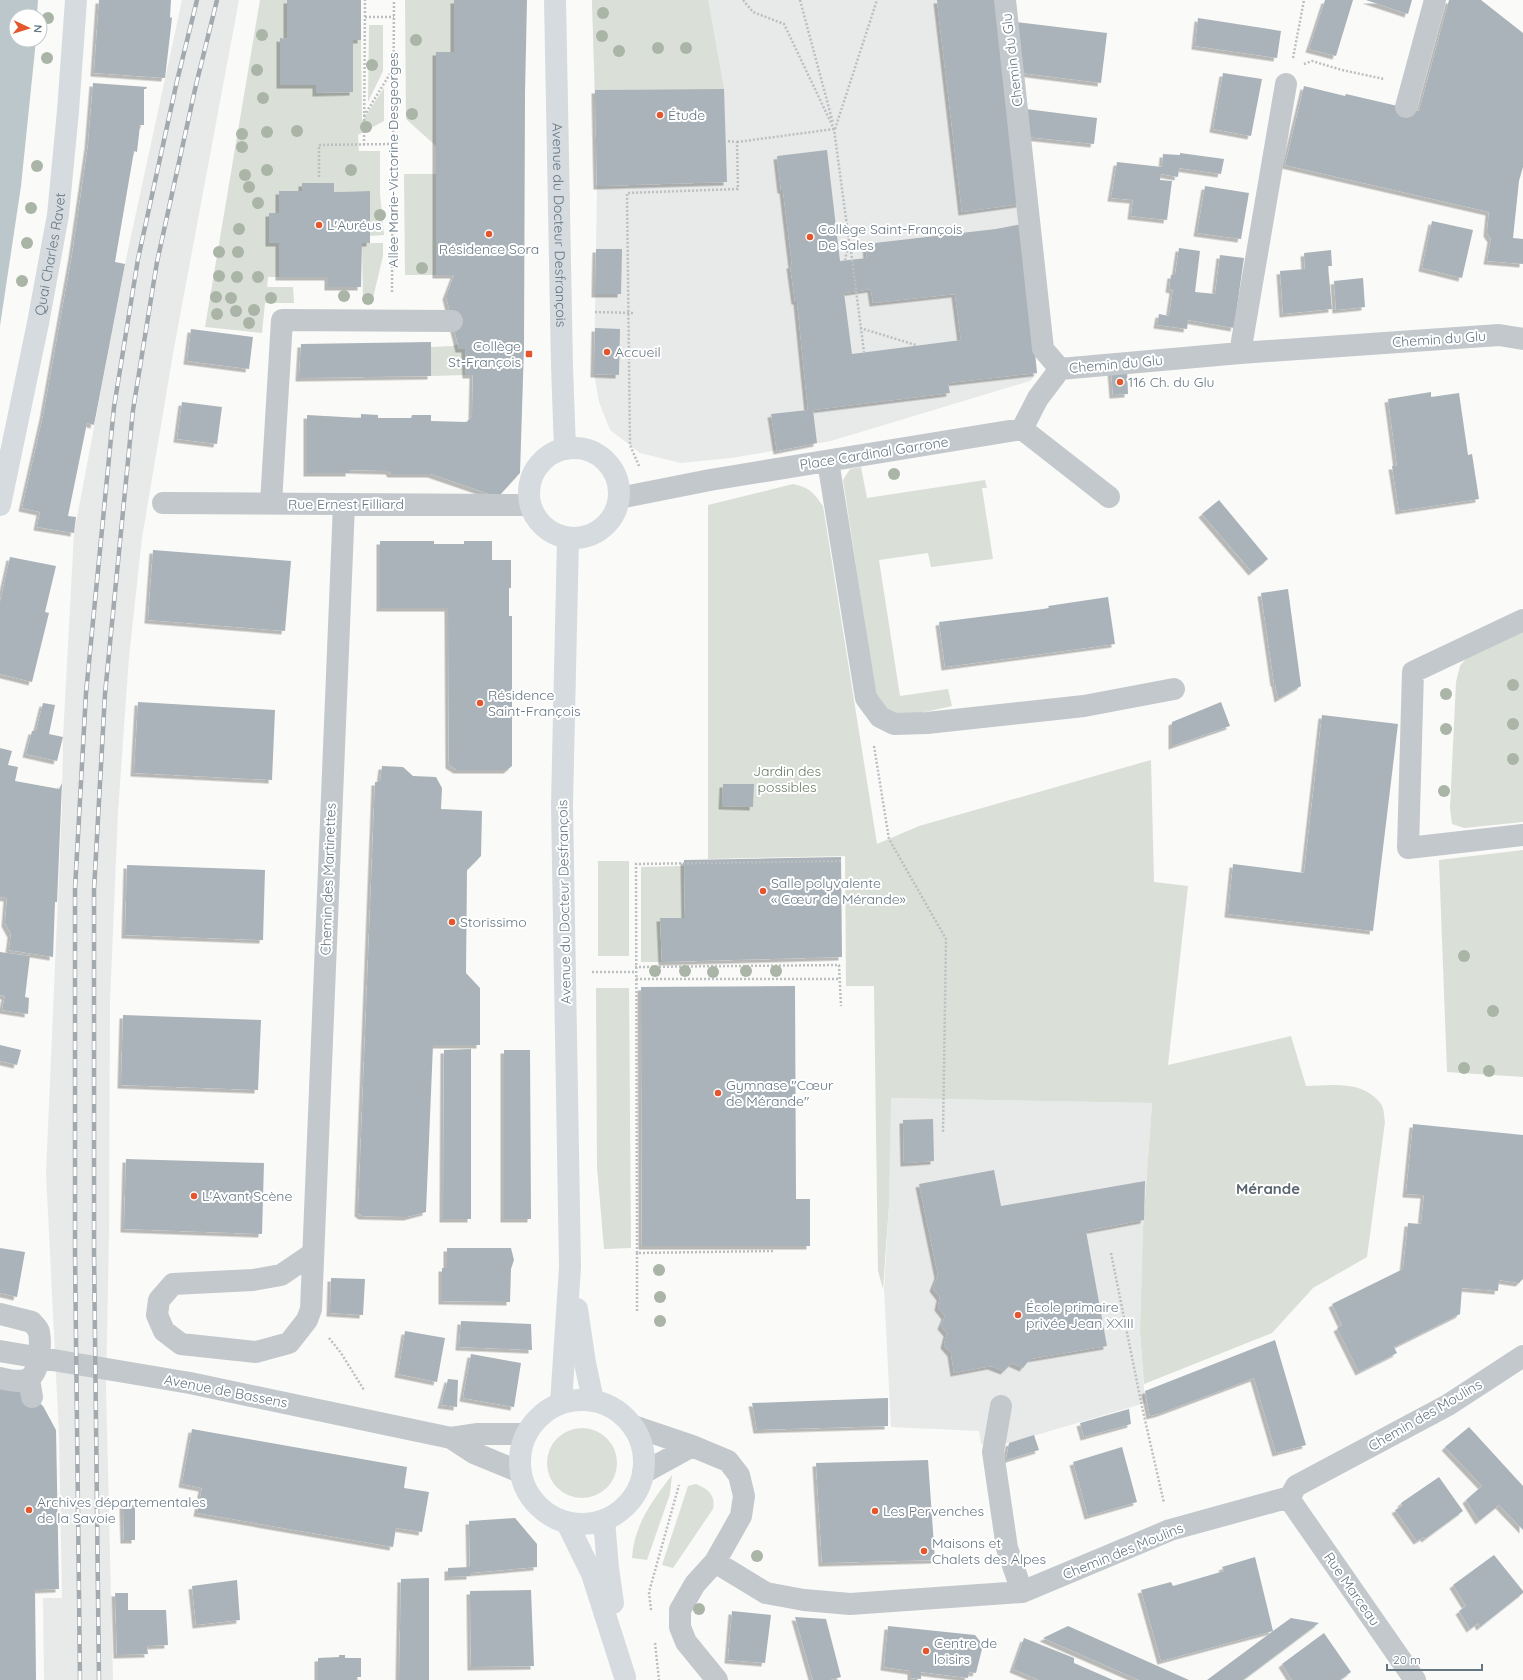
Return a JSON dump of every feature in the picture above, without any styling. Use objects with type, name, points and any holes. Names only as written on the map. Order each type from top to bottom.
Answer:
[{"type":"main road","name":"Quai Charles Ravet","points":[[0,505],[38,323],[58,215],[68,111],[76,0]]},
{"type":"main road","name":"Avenue du Docteur Desfrançois","points":[[555,0],[561,358],[565,449]]},
{"type":"main road","points":[[565,449],[584,449],[599,456],[614,472],[619,498],[617,507],[610,520],[597,532],[586,537],[568,538],[557,536],[542,526],[536,519],[530,505],[530,482],[534,471],[544,459],[557,451],[565,449]]},
{"type":"main road","name":"Avenue du Docteur Desfrançois","points":[[568,538],[562,805],[570,1267]]},
{"type":"main road","points":[[570,1267],[585,1363],[593,1400]]},
{"type":"main road","points":[[561,1403],[570,1267]]},
{"type":"main road","points":[[577,1399],[593,1400],[608,1405],[622,1414],[633,1426],[641,1441],[644,1457],[643,1473],[639,1488],[630,1502],[618,1513],[604,1520],[586,1525],[567,1523],[550,1516],[536,1504],[526,1489],[520,1472],[520,1452],[526,1434],[541,1415],[561,1403],[577,1399]]},
{"type":"main road","points":[[604,1520],[608,1568],[625,1679]]},
{"type":"main road","points":[[567,1523],[592,1574],[625,1679]]},
{"type":"street","name":"Chemin du Glu","points":[[1005,0],[1043,349],[1060,369],[1240,353],[1499,335],[1523,339]]},
{"type":"street","points":[[1406,107],[1435,0]]},
{"type":"street","points":[[1240,353],[1286,84]]},
{"type":"street","points":[[271,503],[282,320],[452,321]]},
{"type":"street","points":[[1060,369],[1038,398],[1022,429],[1108,497]]},
{"type":"street","name":"Place Cardinal Garrone","points":[[619,498],[1022,429]]},
{"type":"street","points":[[828,461],[866,698],[880,717],[894,724],[973,719],[1084,706],[1174,689]]},
{"type":"street","name":"Rue Ernest Filliard","points":[[163,503],[530,505]]},
{"type":"street","name":"Chemin des Martinettes","points":[[312,1254],[281,1275],[253,1280],[172,1284],[159,1300],[157,1315],[164,1331],[181,1344],[256,1352],[289,1343],[307,1320],[311,1309],[312,1254],[344,504]]},
{"type":"street","points":[[1523,620],[1413,672],[1408,848],[1523,835]]},
{"type":"street","points":[[0,1314],[32,1322],[39,1333],[38,1366],[32,1383],[0,1378]]},
{"type":"street","name":"Avenue de Bassens","points":[[0,1351],[190,1383],[451,1438],[478,1434],[526,1434]]},
{"type":"street","name":"Chemin des Moulins","points":[[714,1562],[766,1593],[804,1600],[850,1604],[1022,1592],[1170,1530],[1290,1497],[1296,1486],[1448,1405],[1523,1356]]},
{"type":"street","points":[[1001,1406],[993,1452],[1007,1548],[1022,1592]]},
{"type":"street","points":[[633,1426],[692,1446],[728,1461],[739,1475],[744,1496],[741,1516],[714,1562],[695,1584],[680,1610],[680,1627],[686,1642],[717,1680]]},
{"type":"street","name":"Avenue de Bassens","points":[[451,1438],[474,1453],[520,1472]]},
{"type":"street","points":[[643,1473],[692,1446]]},
{"type":"street","name":"Rue Marceau","points":[[1290,1497],[1292,1503],[1415,1680]]},
{"type":"path","points":[[364,145],[365,0]]},
{"type":"path","name":"Allée Marie-Victorine Desgeorges","points":[[392,321],[394,0]]},
{"type":"path","points":[[743,0],[753,12],[784,24],[834,129]]},
{"type":"path","points":[[800,0],[834,129],[864,352]]},
{"type":"path","points":[[834,129],[877,0]]},
{"type":"path","points":[[1286,84],[1295,49],[1304,0]]},
{"type":"path","points":[[365,17],[394,17]]},
{"type":"path","points":[[1286,84],[1297,66],[1312,61],[1342,70],[1411,85]]},
{"type":"path","points":[[364,116],[393,68]]},
{"type":"path","points":[[726,141],[737,142],[834,129]]},
{"type":"path","points":[[650,492],[630,445],[627,193],[738,189],[737,142]]},
{"type":"path","points":[[319,177],[319,145],[393,144]]},
{"type":"path","points":[[845,260],[849,241]]},
{"type":"path","points":[[595,312],[634,313]]},
{"type":"path","points":[[860,328],[916,345]]},
{"type":"path","points":[[874,745],[889,839],[946,939],[943,1133]]},
{"type":"path","points":[[637,1312],[635,967],[636,862],[842,862]]},
{"type":"path","points":[[635,967],[839,965],[841,1006]]},
{"type":"path","points":[[565,972],[636,972]]},
{"type":"path","points":[[636,979],[840,979]]},
{"type":"path","points":[[637,1253],[773,1251]]},
{"type":"path","points":[[1112,1253],[1142,1407],[1170,1530]]},
{"type":"path","points":[[327,1337],[341,1353],[368,1396]]},
{"type":"path","points":[[651,1614],[649,1592],[692,1446]]},
{"type":"path","points":[[654,1636],[659,1680]]},
{"type":"shaded area","points":[[0,0],[38,0],[38,8],[8,8],[8,48],[35,48],[21,186],[0,326]]},
{"type":"shaded area","points":[[182,0],[239,0],[174,348],[142,538],[129,657],[118,812],[110,1002],[109,1232],[106,1387],[113,1680],[44,1680],[43,1598],[62,1598],[59,1435],[46,1173],[62,806],[63,737],[74,533],[125,264]]},
{"type":"shaded area","name":"Collège Saint-François De Sales","points":[[592,0],[996,0],[1037,373],[1030,381],[831,441],[731,458],[681,463],[640,453],[610,430],[599,402],[594,374],[597,186]]},
{"type":"shaded area","points":[[890,1098],[1152,1103],[1143,1228],[1140,1331],[1145,1403],[1009,1443],[981,1444],[979,1431],[891,1427],[884,1289],[889,1205]]},
{"type":"green space","points":[[260,0],[287,0],[287,39],[280,39],[280,85],[316,85],[316,93],[353,92],[353,40],[361,40],[362,121],[384,88],[384,121],[358,135],[359,151],[380,151],[380,194],[384,235],[370,236],[369,191],[334,192],[334,183],[302,183],[302,191],[279,213],[269,213],[269,243],[279,243],[279,277],[268,277],[267,287],[293,287],[294,303],[265,303],[262,333],[205,327]]},
{"type":"green space","points":[[405,0],[454,0],[454,52],[436,52],[436,146],[406,119]]},
{"type":"green space","points":[[592,0],[708,0],[724,89],[595,90]]},
{"type":"green space","points":[[369,25],[383,25],[383,71],[368,102]]},
{"type":"green space","points":[[404,174],[436,174],[436,275],[405,275]]},
{"type":"green space","points":[[362,243],[383,243],[383,256],[372,302],[363,302]]},
{"type":"green space","points":[[457,344],[459,348],[465,349],[466,375],[431,376],[431,347],[453,346]]},
{"type":"green space","points":[[861,467],[867,498],[985,480],[987,488],[982,488],[993,559],[931,567],[928,553],[879,560],[900,696],[948,689],[952,706],[907,716],[886,711],[876,696],[843,480],[850,469]]},
{"type":"green space","name":"Jardin des possibles","points":[[793,484],[811,491],[823,506],[877,844],[919,826],[1151,760],[1154,882],[1188,886],[1168,1065],[1291,1036],[1306,1086],[1336,1085],[1356,1087],[1374,1096],[1381,1104],[1385,1122],[1367,1257],[1313,1288],[1272,1333],[1144,1384],[1140,1331],[1143,1228],[1152,1103],[891,1098],[889,1205],[883,1289],[878,1271],[874,986],[846,986],[845,856],[708,859],[708,505]]},
{"type":"green space","points":[[1523,630],[1523,822],[1464,828],[1452,824],[1450,808],[1456,682],[1460,666],[1467,657]]},
{"type":"green space","points":[[1523,850],[1523,1077],[1447,1072],[1439,860]]},
{"type":"green space","points":[[598,861],[629,861],[629,956],[598,956]]},
{"type":"green space","points":[[684,866],[685,918],[660,918],[662,962],[641,962],[641,867]]},
{"type":"green space","points":[[596,988],[629,988],[631,1248],[604,1249],[597,1167]]},
{"type":"green space","points":[[582,1428],[601,1434],[611,1444],[617,1463],[611,1482],[601,1492],[582,1498],[563,1492],[553,1482],[547,1463],[553,1444],[563,1434]]},
{"type":"green space","points":[[672,1475],[670,1494],[647,1560],[632,1558],[633,1546],[640,1524],[651,1504]]},
{"type":"green space","points":[[696,1484],[710,1493],[714,1504],[713,1509],[673,1568],[662,1565],[688,1486]]},
{"type":"building","points":[[99,0],[171,0],[170,17],[172,18],[165,78],[94,73]]},
{"type":"building","points":[[287,0],[361,0],[361,40],[353,40],[353,92],[316,93],[316,85],[280,85],[280,38],[287,39]]},
{"type":"building","points":[[454,0],[527,0],[524,347],[520,473],[498,497],[431,474],[391,474],[389,471],[349,470],[349,473],[307,473],[307,415],[361,418],[361,414],[378,415],[378,418],[411,418],[412,415],[431,415],[431,421],[467,422],[472,416],[473,375],[466,375],[465,349],[459,349],[446,296],[454,275],[436,275],[436,52],[454,52]]},
{"type":"building","points":[[937,0],[996,0],[1020,204],[962,212]]},
{"type":"building","points":[[1325,0],[1353,0],[1336,56],[1309,49]]},
{"type":"building","points":[[1366,0],[1412,0],[1408,14]]},
{"type":"building","points":[[1449,0],[1481,0],[1523,33],[1523,167],[1519,181],[1513,238],[1523,239],[1523,264],[1487,261],[1491,239],[1487,233],[1489,212],[1285,165],[1304,86],[1419,111]]},
{"type":"building","points":[[1198,18],[1281,31],[1277,58],[1195,46]]},
{"type":"building","points":[[1016,22],[1107,33],[1101,83],[1022,73]]},
{"type":"building","points":[[1223,73],[1262,79],[1251,136],[1213,129]]},
{"type":"building","points":[[93,83],[147,87],[144,89],[144,125],[140,125],[137,152],[134,151],[115,262],[125,264],[94,425],[87,423],[68,516],[76,517],[74,533],[37,527],[40,512],[22,508],[43,416],[72,255],[88,145]]},
{"type":"building","name":"Étude","points":[[724,89],[727,182],[597,186],[595,90]]},
{"type":"building","points":[[1026,109],[1097,118],[1094,144],[1028,137]]},
{"type":"building","points":[[827,150],[840,261],[867,258],[866,244],[996,229],[1022,224],[1037,373],[948,383],[950,393],[813,410],[817,443],[777,451],[771,414],[808,410],[797,301],[795,301],[790,265],[792,265],[783,190],[781,190],[777,156]],"holes":[[[871,289],[873,303],[955,294],[961,340],[852,354],[844,293]]]},
{"type":"building","points":[[1180,153],[1224,159],[1221,174],[1179,168],[1178,177],[1161,174],[1160,180],[1172,181],[1167,220],[1131,216],[1133,200],[1111,198],[1117,162],[1162,167],[1163,154],[1180,155]]},
{"type":"building","name":"L'Auréus","points":[[302,183],[334,183],[334,192],[370,191],[370,243],[362,243],[361,287],[328,287],[328,277],[279,277],[279,243],[269,243],[269,213],[279,213],[279,191],[302,191]]},
{"type":"building","points":[[1205,186],[1249,193],[1241,239],[1197,233]]},
{"type":"building","points":[[1432,221],[1473,230],[1462,278],[1422,268]]},
{"type":"building","points":[[1179,248],[1200,251],[1195,292],[1215,294],[1220,255],[1244,258],[1234,328],[1188,320],[1187,329],[1157,325],[1159,314],[1169,316],[1173,290],[1169,289],[1171,275],[1175,275]]},
{"type":"building","points":[[596,249],[622,249],[621,294],[595,294]]},
{"type":"building","points":[[1331,250],[1332,266],[1328,266],[1332,309],[1283,314],[1280,271],[1305,269],[1304,253]]},
{"type":"building","points":[[1363,278],[1365,307],[1336,310],[1334,281]]},
{"type":"building","name":"Accueil","points":[[595,328],[620,329],[619,375],[594,374]]},
{"type":"building","points":[[191,329],[253,337],[249,369],[187,361]]},
{"type":"building","points":[[431,342],[431,376],[299,378],[301,344]]},
{"type":"building","name":"116 Ch. du Glu","points":[[1111,369],[1127,369],[1128,394],[1113,395]]},
{"type":"building","points":[[1431,392],[1431,397],[1459,393],[1468,455],[1472,454],[1479,499],[1399,511],[1392,466],[1397,466],[1388,399]]},
{"type":"building","points":[[182,402],[222,407],[217,444],[177,439]]},
{"type":"building","points":[[1219,500],[1268,559],[1252,572],[1202,514]]},
{"type":"building","name":"Résidence Saint-François","points":[[380,541],[434,541],[434,544],[464,544],[464,541],[492,541],[492,560],[511,560],[509,616],[512,616],[512,766],[507,770],[457,770],[449,765],[448,608],[380,608]]},
{"type":"building","points":[[153,550],[291,561],[285,631],[148,620]]},
{"type":"building","points":[[10,557],[56,566],[45,612],[49,613],[32,682],[0,674],[0,602]]},
{"type":"building","points":[[1288,589],[1301,686],[1278,699],[1274,683],[1261,593]]},
{"type":"building","points":[[1108,597],[1115,644],[945,667],[939,622],[1043,609],[1049,608],[1048,606]]},
{"type":"building","points":[[138,702],[275,710],[272,780],[134,773]]},
{"type":"building","points":[[1221,702],[1230,726],[1172,746],[1172,722]]},
{"type":"building","points":[[43,703],[55,705],[49,734],[63,737],[57,761],[26,754],[32,731],[36,731]]},
{"type":"building","points":[[1322,715],[1398,724],[1373,931],[1228,914],[1233,864],[1304,873]]},
{"type":"building","points":[[0,748],[12,751],[8,765],[18,767],[15,781],[59,789],[62,783],[53,957],[9,950],[11,934],[5,923],[7,898],[0,897]]},
{"type":"building","points":[[382,766],[403,767],[413,776],[436,777],[442,788],[441,809],[482,811],[481,856],[467,870],[466,973],[480,988],[480,1045],[433,1045],[426,1212],[407,1217],[362,1216],[358,1213],[375,782],[380,782]]},
{"type":"building","points":[[723,784],[754,784],[753,807],[722,806]]},
{"type":"building","name":"Salle polyvalente « Cœur de Mérande»","points":[[841,857],[842,957],[662,962],[660,918],[685,918],[684,860]]},
{"type":"building","points":[[127,865],[265,870],[263,940],[125,935]]},
{"type":"building","points":[[0,952],[30,956],[25,997],[29,998],[28,1014],[2,1010],[5,996],[0,995]]},
{"type":"building","name":"Gymnase \"Cœur de Mérande\"","points":[[795,986],[796,1199],[810,1199],[810,1246],[642,1246],[641,987]]},
{"type":"building","points":[[123,1015],[261,1020],[258,1090],[121,1085]]},
{"type":"building","points":[[0,1045],[21,1050],[17,1065],[0,1061]]},
{"type":"building","points":[[471,1049],[471,1219],[443,1219],[444,1050]]},
{"type":"building","points":[[504,1050],[530,1050],[531,1219],[504,1219]]},
{"type":"building","points":[[933,1119],[934,1161],[904,1163],[903,1120]]},
{"type":"building","points":[[1413,1124],[1523,1135],[1523,1279],[1519,1283],[1499,1280],[1498,1291],[1462,1288],[1460,1314],[1394,1347],[1397,1353],[1359,1372],[1337,1328],[1342,1325],[1332,1304],[1403,1269],[1408,1223],[1421,1224],[1424,1195],[1406,1194]]},
{"type":"building","name":"L'Avant Scène","points":[[126,1159],[264,1163],[262,1234],[124,1229]]},
{"type":"building","points":[[994,1170],[1001,1206],[1145,1181],[1144,1220],[1086,1231],[1107,1346],[1030,1359],[1023,1368],[1012,1363],[1004,1371],[991,1366],[954,1373],[951,1353],[944,1345],[947,1333],[941,1326],[945,1316],[938,1307],[940,1297],[933,1288],[938,1275],[919,1184]]},
{"type":"building","points":[[0,1248],[25,1252],[17,1297],[0,1293]]},
{"type":"building","points":[[447,1248],[511,1248],[514,1260],[511,1269],[510,1302],[442,1301],[442,1268],[447,1268]]},
{"type":"building","points":[[331,1278],[365,1279],[363,1315],[330,1313]]},
{"type":"building","points":[[461,1321],[531,1324],[532,1350],[459,1347]]},
{"type":"building","points":[[405,1331],[445,1338],[437,1382],[398,1374]]},
{"type":"building","points":[[1275,1340],[1306,1445],[1276,1453],[1254,1378],[1150,1416],[1145,1391]]},
{"type":"building","points":[[471,1354],[521,1363],[514,1407],[463,1398]]},
{"type":"building","points":[[448,1379],[458,1380],[457,1407],[441,1405]]},
{"type":"building","name":"Archives départementales de la Savoie","points":[[0,1389],[25,1392],[32,1397],[43,1406],[56,1430],[59,1589],[35,1590],[36,1680],[0,1680]]},
{"type":"building","points":[[888,1398],[888,1426],[757,1430],[752,1403]]},
{"type":"building","points":[[1129,1409],[1131,1424],[1084,1437],[1080,1423]]},
{"type":"building","points":[[1469,1427],[1523,1486],[1523,1530],[1499,1505],[1479,1521],[1466,1500],[1482,1486],[1445,1447]]},
{"type":"building","points":[[192,1429],[407,1467],[404,1488],[429,1492],[422,1532],[396,1528],[393,1547],[197,1513],[202,1488],[182,1484]]},
{"type":"building","points":[[1034,1435],[1039,1450],[1006,1460],[1009,1443]]},
{"type":"building","points":[[1122,1447],[1137,1502],[1088,1516],[1073,1462]]},
{"type":"building","name":"Les Pervenches","points":[[928,1460],[935,1560],[822,1563],[816,1463]]},
{"type":"building","points":[[1439,1477],[1463,1511],[1425,1539],[1424,1537],[1417,1541],[1395,1510],[1402,1506],[1401,1503]]},
{"type":"building","points":[[123,1505],[135,1505],[135,1540],[124,1540]]},
{"type":"building","points":[[515,1518],[537,1544],[537,1567],[470,1573],[470,1576],[448,1577],[448,1568],[470,1567],[469,1521]]},
{"type":"building","points":[[1494,1555],[1523,1591],[1523,1593],[1480,1627],[1478,1623],[1470,1629],[1459,1611],[1466,1606],[1453,1585]]},
{"type":"building","points":[[1255,1557],[1273,1631],[1161,1661],[1141,1590],[1171,1582],[1173,1586],[1224,1571],[1222,1567]]},
{"type":"building","points":[[429,1578],[429,1680],[399,1680],[401,1579]]},
{"type":"building","points":[[237,1580],[240,1620],[196,1625],[192,1586]]},
{"type":"building","points":[[531,1590],[534,1666],[471,1667],[470,1591]]},
{"type":"building","points":[[115,1593],[128,1593],[128,1610],[166,1610],[168,1645],[147,1646],[148,1654],[117,1655]]},
{"type":"building","points":[[732,1611],[771,1615],[765,1663],[728,1660]]},
{"type":"building","points":[[795,1617],[826,1619],[841,1677],[830,1680],[813,1680]]},
{"type":"building","points":[[1291,1618],[1319,1623],[1243,1680],[1207,1680]]},
{"type":"building","name":"Centre de loisirs","points":[[888,1626],[975,1635],[983,1645],[976,1673],[969,1672],[968,1678],[921,1672],[921,1679],[911,1678],[911,1671],[884,1667]]},
{"type":"building","points":[[1068,1626],[1189,1680],[1139,1680],[1043,1638]]},
{"type":"building","points":[[1324,1633],[1351,1672],[1340,1680],[1292,1680],[1282,1664]]},
{"type":"building","points":[[1024,1638],[1074,1658],[1074,1663],[1113,1680],[1039,1680],[1013,1669]]},
{"type":"building","points":[[339,1655],[345,1655],[345,1658],[361,1658],[361,1677],[356,1677],[356,1680],[318,1680],[318,1658],[339,1657]]},
{"type":"railway","points":[[80,1680],[75,1253],[75,889],[86,693],[114,407],[138,259],[177,81],[197,0]]},
{"type":"railway","points":[[99,1680],[94,1252],[94,890],[105,694],[133,410],[157,262],[196,85],[217,0]]},
{"type":"place","name":"Étude","points":[[660,115]]},
{"type":"place","name":"L'Auréus","points":[[319,225]]},
{"type":"place","name":"Résidence Sora","points":[[489,234]]},
{"type":"place","name":"Collège Saint-François De Sales","points":[[810,237]]},
{"type":"place","name":"Accueil","points":[[607,352]]},
{"type":"place","name":"Collège St-François","points":[[529,354]]},
{"type":"place","name":"116 Ch. du Glu","points":[[1120,382]]},
{"type":"place","name":"Résidence Saint-François","points":[[480,703]]},
{"type":"place","name":"Salle polyvalente « Cœur de Mérande»","points":[[763,891]]},
{"type":"place","name":"Storissimo","points":[[452,922]]},
{"type":"place","name":"Gymnase \"Cœur de Mérande\"","points":[[718,1093]]},
{"type":"place","name":"L'Avant Scène","points":[[194,1196]]},
{"type":"place","name":"École primaire privée Jean XXIII","points":[[1018,1315]]},
{"type":"place","name":"Archives départementales de la Savoie","points":[[29,1510]]},
{"type":"place","name":"Les Pervenches","points":[[875,1511]]},
{"type":"place","name":"Maisons et Chalets des Alpes","points":[[924,1551]]},
{"type":"place","name":"Centre de loisirs","points":[[926,1651]]},
{"type":"district","name":"Mérande","points":[[1268,1188]]}]
